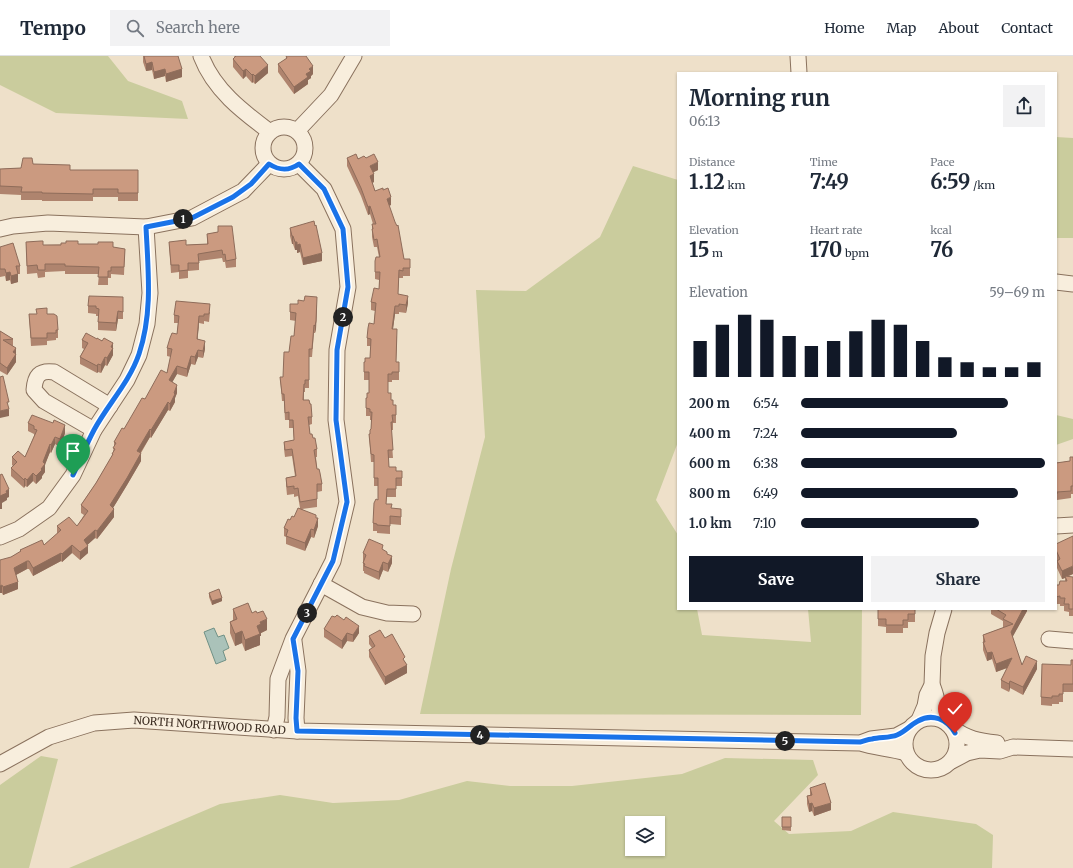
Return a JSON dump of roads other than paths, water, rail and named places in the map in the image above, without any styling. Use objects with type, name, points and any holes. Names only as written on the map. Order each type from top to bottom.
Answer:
[{"type":"street","points":[[201,56],[205,66],[219,88],[235,105],[270,132]]},
{"type":"street","points":[[297,131],[331,95],[354,56]]},
{"type":"street","points":[[798,56],[799,72]]},
{"type":"street","points":[[283,127],[297,131],[305,143],[303,158],[299,164],[287,170],[280,169],[269,164],[264,157],[263,144],[270,132],[276,128],[283,127]]},
{"type":"street","points":[[0,230],[13,226],[48,223],[146,227],[192,218],[233,197],[251,184],[269,164]]},
{"type":"street","points":[[274,730],[277,717],[278,679],[293,639],[333,561],[347,502],[336,420],[337,350],[348,287],[343,229],[324,189],[299,164]]},
{"type":"street","points":[[0,537],[19,529],[49,508],[73,475],[94,430],[127,380],[139,355],[147,324],[150,293],[146,227]]},
{"type":"street","points":[[1057,282],[1073,284]]},
{"type":"street","points":[[94,430],[44,401],[34,390],[34,381],[40,374],[47,370],[54,372],[110,406]]},
{"type":"street","points":[[1057,526],[1073,525]]},
{"type":"street","points":[[321,584],[362,607],[387,613],[413,614]]},
{"type":"street","points":[[944,610],[937,633],[933,656],[932,685],[927,695],[923,710],[905,738],[906,753],[913,764],[930,770],[942,768],[967,753],[980,750],[1000,751],[1013,747],[1073,749]]},
{"type":"street","points":[[293,639],[298,671],[296,718],[297,731]]},
{"type":"street","points":[[1049,639],[1073,641]]},
{"type":"street","points":[[932,685],[937,695],[940,715],[948,724],[957,739],[955,756],[952,761]]},
{"type":"street","points":[[914,724],[933,717],[948,724],[965,736],[978,741],[1005,743],[1013,747]]},
{"type":"street","name":"NORTH NORTHWOOD ROAD","points":[[0,764],[49,736],[94,723],[134,720],[297,731],[860,742],[896,736],[914,724]]},
{"type":"street","name":"NORTH NORTHWOOD ROAD","points":[[860,742],[874,747],[893,749],[906,753]]}]
